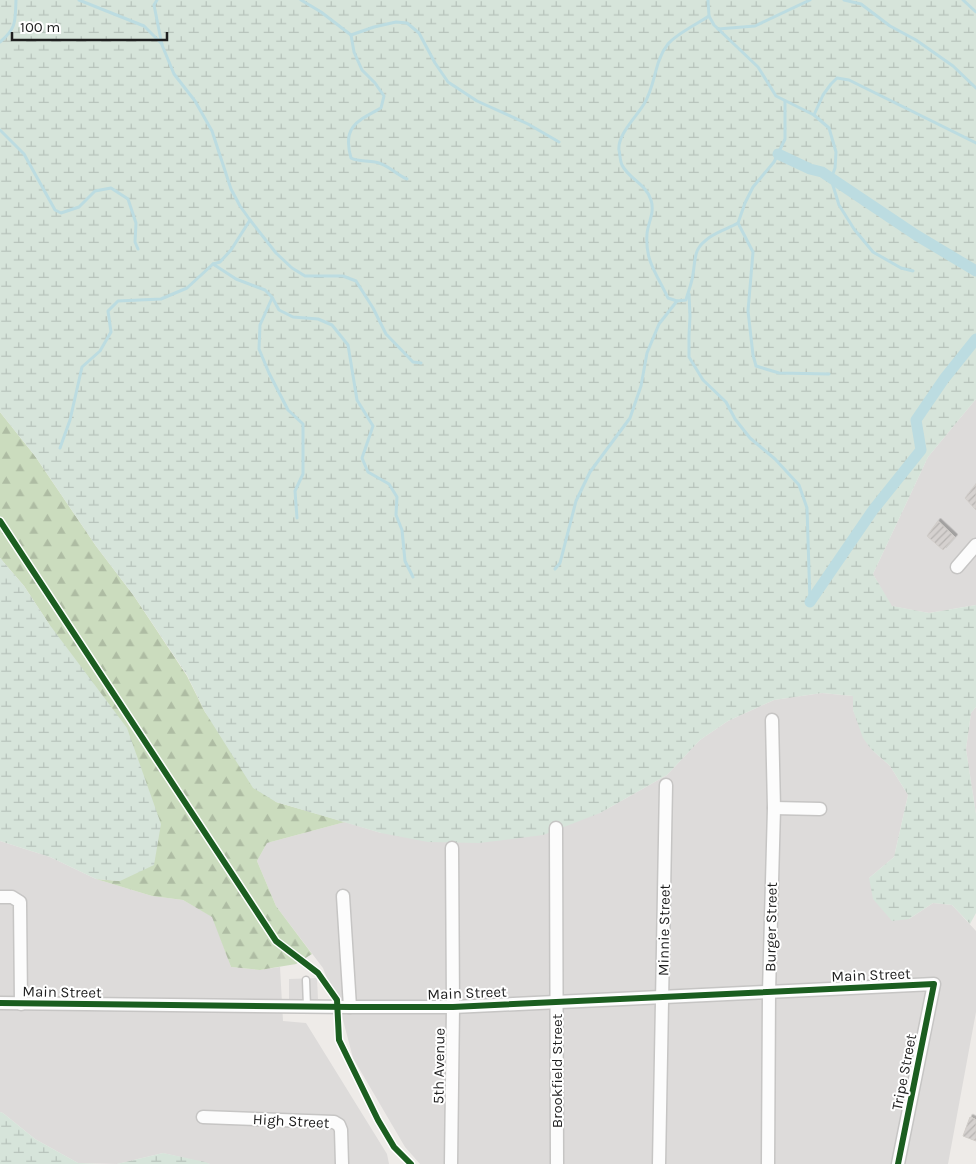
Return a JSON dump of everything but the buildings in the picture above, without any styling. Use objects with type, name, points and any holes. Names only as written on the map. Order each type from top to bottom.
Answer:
[{"type":"street","points":[[957,567],[976,546]]},
{"type":"street","name":"Burger Street","points":[[768,1164],[769,992],[774,808],[772,720]]},
{"type":"street","name":"Minnie Street","points":[[659,1164],[666,785]]},
{"type":"street","points":[[774,808],[820,809]]},
{"type":"street","name":"Brookfield Street","points":[[556,828],[557,1164]]},
{"type":"street","name":"5th Avenue","points":[[451,1164],[453,1007],[452,848]]},
{"type":"street","points":[[343,896],[350,1007]]},
{"type":"street","points":[[0,897],[12,898],[20,902],[21,1004]]},
{"type":"street","name":"Main Street","points":[[0,1003],[453,1007],[934,984]]},
{"type":"street","name":"Tripe Street","points":[[898,1164],[934,984]]},
{"type":"street","name":"High Street","points":[[203,1117],[334,1122],[339,1125],[341,1130],[342,1164]]},
{"type":"lane","points":[[306,980],[307,1007]]},
{"type":"shaded area","points":[[976,399],[976,605],[929,613],[891,606],[873,574],[928,457]]},
{"type":"shaded area","points":[[822,693],[853,696],[853,710],[871,749],[890,766],[908,795],[894,857],[869,878],[909,919],[933,903],[952,905],[976,931],[976,1012],[948,1164],[420,1164],[405,1147],[353,1058],[343,1020],[323,968],[276,906],[257,861],[267,843],[345,822],[381,833],[600,813],[667,775],[700,740],[728,721],[774,700]]},
{"type":"shaded area","points":[[976,707],[976,814],[966,749],[971,713]]},
{"type":"shaded area","points":[[0,841],[50,857],[96,879],[152,896],[183,900],[213,917],[231,967],[260,970],[280,967],[283,1021],[306,1023],[387,1154],[389,1164],[210,1164],[163,1153],[117,1164],[78,1163],[35,1139],[0,1112]]},
{"type":"shaded area","points":[[317,978],[318,999],[289,1000],[289,979]]},
{"type":"green space","points":[[0,0],[976,0],[976,399],[928,457],[873,574],[892,606],[929,613],[976,605],[976,707],[971,713],[966,749],[976,814],[976,913],[970,924],[952,905],[933,903],[909,919],[892,921],[873,899],[869,878],[894,857],[908,795],[890,766],[871,749],[863,738],[853,710],[853,696],[822,693],[774,700],[728,721],[700,740],[667,775],[600,813],[543,835],[479,843],[428,842],[381,833],[276,802],[253,788],[205,712],[187,675],[134,596],[96,546],[35,456],[0,412]]},
{"type":"green space","points":[[0,412],[35,456],[96,546],[134,596],[187,676],[205,712],[276,802],[345,822],[267,843],[257,861],[276,906],[312,954],[296,964],[260,970],[231,967],[212,917],[183,900],[152,896],[96,879],[120,881],[49,624],[24,586],[0,558]]},
{"type":"green space","points":[[0,558],[24,586],[49,624],[127,728],[161,824],[154,865],[120,881],[96,879],[50,857],[0,841]]},
{"type":"green space","points":[[0,1112],[35,1139],[78,1163],[100,1164],[0,1164]]},
{"type":"green space","points":[[163,1153],[205,1162],[210,1164],[117,1164]]},
{"type":"waterway","points":[[0,42],[10,32],[14,24],[16,0]]},
{"type":"waterway","points":[[79,0],[144,26],[162,44]]},
{"type":"waterway","points":[[157,0],[154,5],[162,45],[174,74],[195,101],[212,131],[231,189],[250,220],[276,253],[292,268],[305,276],[343,276],[356,281],[386,334],[413,362],[421,363]]},
{"type":"waterway","points":[[301,0],[321,12],[351,35],[354,52],[362,70],[375,83],[384,96],[381,108],[359,121],[350,132],[349,147],[351,158],[380,163],[407,179]]},
{"type":"waterway","points":[[708,0],[709,16],[714,25],[758,67],[776,96],[814,115],[829,128],[836,152],[835,168],[831,179],[839,205],[854,229],[873,252],[901,268],[913,271]]},
{"type":"waterway","points":[[718,29],[755,26],[810,0]]},
{"type":"waterway","points":[[844,0],[861,4],[890,26],[916,40],[953,66],[976,88]]},
{"type":"waterway","points":[[963,0],[976,12]]},
{"type":"waterway","points":[[709,16],[681,33],[663,51],[648,97],[624,132],[619,144],[622,165],[628,174],[646,190],[651,200],[652,213],[647,234],[648,252],[653,268],[668,298],[677,301],[686,300],[698,249],[710,237],[738,223],[753,187],[774,162],[785,139],[785,101]]},
{"type":"waterway","points":[[351,35],[396,22],[407,23],[419,33],[435,63],[448,82],[477,101],[528,124],[559,142]]},
{"type":"waterway","points":[[814,115],[823,95],[831,84],[837,78],[849,80],[976,143]]},
{"type":"waterway","points":[[0,130],[24,154],[55,210],[61,213],[79,207],[95,191],[111,188],[128,199],[136,223],[135,242],[138,249]]},
{"type":"waterway","points":[[778,154],[810,169],[822,172],[916,235],[976,271]]},
{"type":"waterway","points":[[60,448],[70,420],[82,367],[100,351],[111,332],[108,311],[118,301],[161,299],[187,288],[213,264],[220,262],[231,250],[250,220]]},
{"type":"waterway","points":[[738,223],[753,252],[748,311],[756,366],[779,373],[829,374]]},
{"type":"waterway","points":[[213,264],[236,279],[265,290],[272,297],[279,310],[293,317],[318,319],[332,325],[348,345],[357,400],[373,426],[362,458],[368,472],[389,484],[397,497],[396,515],[402,530],[405,561],[413,577]]},
{"type":"waterway","points":[[689,294],[689,357],[703,380],[726,402],[735,419],[750,438],[775,459],[799,485],[807,508],[810,602]]},
{"type":"waterway","points":[[272,298],[260,325],[259,349],[288,410],[303,424],[303,474],[295,491],[297,518]]},
{"type":"waterway","points":[[555,569],[560,563],[576,501],[590,472],[630,418],[641,386],[647,353],[659,324],[677,301]]},
{"type":"waterway","points":[[810,602],[873,510],[921,450],[916,420],[944,379],[976,339]]},
{"type":"cycle path","points":[[0,521],[276,941],[318,973],[337,1000],[339,1040],[378,1120],[394,1147],[411,1164]]},
{"type":"cycle path","points":[[0,1003],[453,1007],[934,984],[898,1164]]}]
